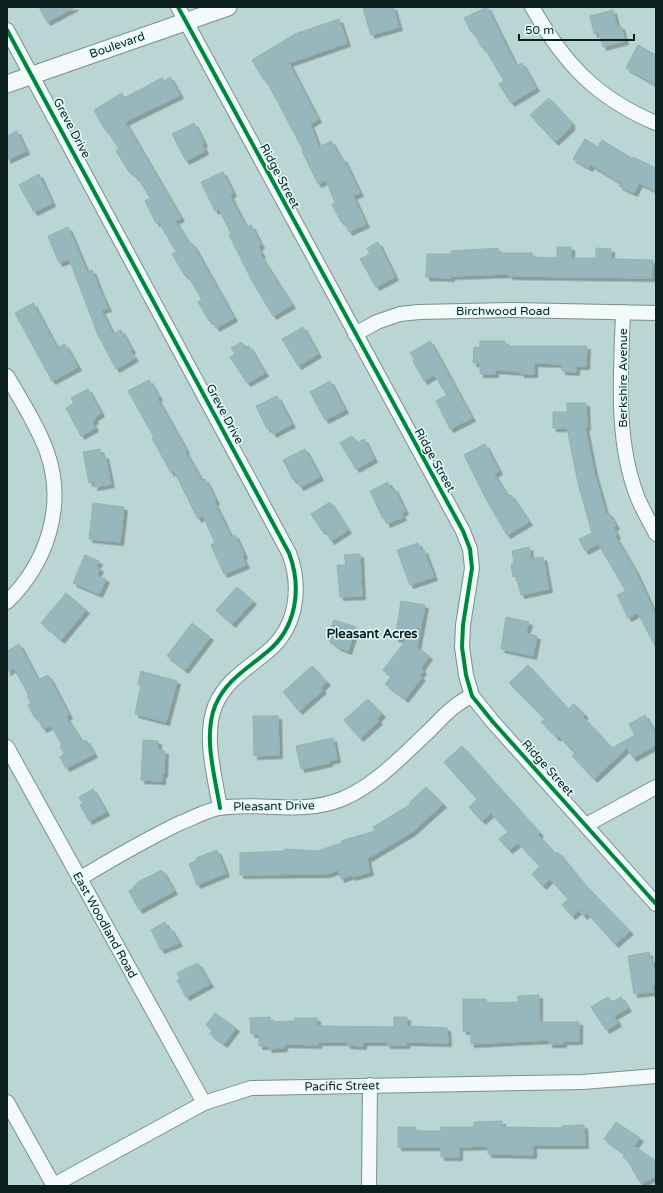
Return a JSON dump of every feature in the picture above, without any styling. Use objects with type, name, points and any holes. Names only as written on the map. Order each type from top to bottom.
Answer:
[{"type":"street","name":"Boulevard","points":[[7,84],[182,14],[228,7]]},
{"type":"street","points":[[532,7],[548,36],[575,70],[621,107],[656,124]]},
{"type":"street","name":"Ridge Street","points":[[182,14],[463,531],[470,549],[472,568],[463,626],[462,647],[466,675],[472,696],[493,722],[656,904]]},
{"type":"street","name":"Greve Drive","points":[[7,30],[289,553],[295,568],[297,583],[296,602],[292,618],[283,634],[268,651],[229,683],[220,696],[212,716],[210,734],[220,808]]},
{"type":"street","name":"Birchwood Road","points":[[355,334],[377,322],[400,314],[419,312],[512,310],[656,313]]},
{"type":"street","name":"Berkshire Avenue","points":[[623,312],[620,390],[626,456],[637,496],[656,534]]},
{"type":"street","points":[[7,376],[40,436],[47,453],[54,494],[51,527],[43,552],[31,573],[7,602]]},
{"type":"street","name":"Pleasant Drive","points":[[79,878],[164,831],[196,816],[220,808],[302,808],[342,799],[368,784],[409,749],[457,704],[472,696]]},
{"type":"street","name":"East Woodland Road","points":[[7,747],[204,1103]]},
{"type":"street","points":[[586,825],[656,787]]},
{"type":"street","name":"Pacific Street","points":[[53,1186],[204,1103],[239,1090],[263,1086],[370,1086],[583,1082],[656,1076]]},
{"type":"street","points":[[369,1186],[370,1086]]},
{"type":"street","points":[[7,1102],[53,1186]]},
{"type":"building","points":[[39,7],[75,7],[47,22]]},
{"type":"building","points":[[370,7],[393,7],[399,27],[371,35],[363,9]]},
{"type":"building","points":[[487,7],[516,66],[522,63],[536,88],[511,103],[499,84],[504,81],[484,47],[482,48],[473,30],[471,32],[464,18]]},
{"type":"building","points":[[613,10],[617,27],[621,26],[625,41],[603,47],[599,33],[594,34],[590,16]]},
{"type":"building","points":[[339,19],[347,43],[289,63],[318,119],[310,124],[319,147],[331,141],[341,159],[343,158],[360,193],[353,196],[366,224],[349,232],[344,221],[341,222],[332,204],[335,203],[326,180],[318,184],[302,151],[303,150],[265,78],[263,79],[252,60],[295,34]]},
{"type":"building","points":[[638,45],[656,55],[656,85],[626,68]]},
{"type":"building","points":[[170,77],[180,95],[125,122],[181,218],[175,221],[189,244],[192,243],[234,318],[216,328],[211,319],[209,321],[198,302],[202,300],[187,274],[185,276],[172,254],[176,252],[159,222],[156,223],[145,201],[150,198],[137,176],[135,177],[131,171],[129,172],[116,151],[119,149],[106,129],[105,130],[94,110],[122,93],[124,98],[162,78],[164,81]]},
{"type":"building","points":[[549,98],[571,122],[571,127],[555,142],[530,115]]},
{"type":"building","points":[[194,123],[204,143],[202,144],[205,151],[186,161],[172,134]]},
{"type":"building","points":[[17,131],[26,151],[7,160],[7,136]]},
{"type":"building","points":[[585,139],[598,147],[602,140],[633,159],[633,157],[656,168],[656,191],[639,183],[634,193],[619,186],[621,183],[591,165],[589,168],[573,159]]},
{"type":"building","points":[[223,172],[233,193],[230,195],[246,227],[251,225],[261,245],[258,247],[262,254],[260,255],[292,305],[273,316],[252,281],[229,235],[231,234],[219,209],[215,211],[201,182]]},
{"type":"building","points":[[39,174],[52,203],[34,212],[19,185]]},
{"type":"building","points":[[68,227],[87,272],[92,270],[108,308],[101,310],[113,334],[121,330],[132,350],[130,351],[135,358],[116,369],[98,335],[69,259],[59,263],[48,236]]},
{"type":"building","points":[[378,242],[395,277],[376,287],[360,259],[370,254],[367,248]]},
{"type":"building","points":[[557,247],[571,247],[571,258],[596,258],[596,248],[611,249],[611,259],[653,260],[652,278],[509,276],[509,274],[451,276],[451,278],[426,277],[427,254],[451,254],[451,251],[498,248],[498,253],[532,253],[532,257],[557,258]]},
{"type":"building","points":[[33,303],[57,348],[65,344],[78,367],[52,381],[15,313]]},
{"type":"building","points":[[303,327],[318,354],[298,366],[282,339]]},
{"type":"building","points":[[430,341],[472,418],[450,429],[436,401],[447,395],[434,375],[424,381],[413,361],[415,360],[410,353]]},
{"type":"building","points":[[480,341],[505,341],[505,346],[587,346],[586,366],[576,366],[576,372],[562,371],[562,364],[534,363],[534,374],[521,374],[521,372],[495,370],[495,374],[480,374],[480,363],[473,363],[474,347],[480,347]]},
{"type":"building","points":[[242,342],[245,348],[249,346],[265,373],[247,383],[230,357],[235,354],[231,348]]},
{"type":"building","points":[[149,380],[159,397],[157,398],[186,450],[185,451],[202,481],[205,479],[231,537],[235,535],[244,555],[242,556],[246,565],[224,574],[211,545],[215,543],[203,516],[198,519],[174,471],[171,473],[152,438],[154,437],[128,391]]},
{"type":"building","points":[[330,381],[345,410],[325,420],[310,392]]},
{"type":"building","points":[[88,389],[101,413],[94,418],[95,420],[92,422],[95,428],[81,436],[66,408],[74,403],[71,398]]},
{"type":"building","points":[[277,396],[292,424],[273,434],[270,428],[267,429],[256,406]]},
{"type":"building","points":[[567,403],[586,403],[587,427],[585,427],[594,472],[606,514],[609,513],[616,526],[613,527],[617,535],[615,536],[635,570],[656,616],[656,648],[638,613],[628,618],[617,595],[626,591],[598,544],[585,551],[579,539],[592,533],[578,483],[567,428],[553,428],[553,412],[567,412]]},
{"type":"building","points":[[352,436],[356,443],[364,439],[374,459],[356,469],[340,443]]},
{"type":"building","points":[[485,444],[499,471],[494,474],[508,497],[511,495],[529,522],[507,535],[487,501],[464,455]]},
{"type":"building","points":[[100,449],[101,456],[105,455],[111,484],[94,487],[95,481],[89,483],[83,452]]},
{"type":"building","points":[[305,449],[320,477],[300,487],[296,479],[293,480],[283,460]]},
{"type":"building","points":[[388,482],[391,489],[394,488],[405,511],[401,513],[403,517],[387,524],[384,518],[383,519],[370,491]]},
{"type":"building","points":[[330,502],[348,530],[331,541],[324,529],[322,531],[311,514]]},
{"type":"building","points":[[93,503],[124,507],[120,542],[89,539]]},
{"type":"building","points":[[418,543],[421,550],[424,550],[434,577],[410,585],[397,550]]},
{"type":"building","points":[[529,547],[531,559],[543,557],[549,589],[521,595],[516,576],[513,577],[511,564],[514,564],[512,551]]},
{"type":"building","points":[[360,554],[362,596],[340,597],[337,565],[346,565],[344,555]]},
{"type":"building","points":[[85,555],[99,561],[96,567],[100,568],[97,575],[106,579],[99,594],[73,583]]},
{"type":"building","points":[[237,587],[253,601],[232,624],[216,610]]},
{"type":"building","points":[[66,593],[86,610],[61,640],[41,623]]},
{"type":"building","points":[[401,601],[425,605],[417,647],[429,656],[421,668],[423,671],[419,676],[422,677],[405,699],[385,684],[391,677],[383,670],[406,640],[395,638]]},
{"type":"building","points":[[506,617],[529,622],[526,633],[537,636],[533,656],[501,649]]},
{"type":"building","points":[[334,620],[356,627],[348,651],[338,647],[327,639]]},
{"type":"building","points":[[192,623],[210,637],[185,670],[167,656]]},
{"type":"building","points":[[19,644],[38,680],[48,675],[69,715],[66,717],[82,742],[86,740],[94,754],[66,768],[60,757],[64,754],[60,746],[62,745],[51,725],[43,729],[36,715],[34,717],[28,705],[31,703],[27,696],[29,696],[14,668],[7,672],[7,651]]},
{"type":"building","points":[[528,665],[568,709],[574,704],[585,715],[583,717],[612,748],[635,735],[629,724],[645,715],[656,735],[656,745],[633,758],[627,748],[594,779],[572,756],[575,754],[559,736],[557,738],[541,722],[545,719],[509,683]]},
{"type":"building","points":[[312,666],[327,682],[321,688],[323,690],[299,711],[283,692]]},
{"type":"building","points":[[141,671],[177,681],[166,722],[135,714],[141,685],[138,684]]},
{"type":"building","points":[[368,699],[382,714],[377,719],[379,721],[360,738],[344,720]]},
{"type":"building","points":[[253,716],[278,716],[279,755],[254,756]]},
{"type":"building","points":[[333,738],[337,759],[329,761],[329,763],[301,769],[296,746]]},
{"type":"building","points":[[143,740],[158,741],[158,750],[165,751],[164,774],[162,774],[162,781],[141,780]]},
{"type":"building","points":[[462,746],[540,833],[538,835],[556,854],[558,852],[584,884],[630,931],[615,944],[587,913],[584,916],[579,910],[572,916],[562,905],[568,899],[550,879],[543,886],[532,874],[540,866],[518,843],[509,850],[499,839],[508,832],[491,813],[482,821],[469,807],[477,799],[444,762]]},
{"type":"building","points":[[426,787],[443,804],[412,832],[367,859],[370,872],[352,877],[352,875],[341,879],[338,870],[327,874],[240,875],[240,853],[285,851],[285,849],[317,851],[342,843],[341,841],[375,831],[373,827],[411,804],[409,803]]},
{"type":"building","points":[[93,789],[106,812],[89,821],[80,805],[83,804],[79,797]]},
{"type":"building","points":[[217,850],[226,873],[197,885],[189,864],[197,860],[196,858]]},
{"type":"building","points":[[162,870],[174,891],[139,910],[129,891],[134,888],[133,887],[138,882]]},
{"type":"building","points":[[165,922],[168,929],[170,928],[179,943],[161,950],[151,930]]},
{"type":"building","points":[[649,952],[650,960],[652,959],[656,984],[652,985],[653,992],[634,994],[628,956]]},
{"type":"building","points":[[198,963],[210,984],[186,997],[177,980],[180,979],[177,973]]},
{"type":"building","points":[[539,995],[539,1022],[579,1022],[579,1041],[563,1041],[563,1044],[549,1044],[549,1040],[471,1044],[471,1031],[463,1031],[463,999],[486,999],[487,1003],[518,1002],[518,996]]},
{"type":"building","points":[[608,997],[612,1002],[621,997],[628,1008],[614,1016],[618,1023],[606,1030],[591,1007]]},
{"type":"building","points":[[215,1013],[236,1028],[224,1044],[210,1034],[212,1030],[206,1025]]},
{"type":"building","points":[[270,1017],[270,1022],[295,1021],[295,1018],[317,1018],[317,1026],[394,1027],[394,1017],[407,1017],[407,1026],[447,1028],[448,1043],[406,1042],[406,1045],[387,1045],[387,1042],[363,1042],[363,1046],[347,1045],[347,1042],[318,1042],[318,1045],[284,1044],[284,1048],[269,1049],[268,1046],[259,1046],[259,1034],[251,1034],[250,1018]]},
{"type":"building","points":[[502,1121],[502,1127],[562,1128],[562,1126],[584,1125],[585,1145],[533,1145],[533,1155],[488,1154],[488,1146],[459,1147],[459,1157],[441,1157],[441,1147],[398,1147],[398,1127],[416,1127],[416,1131],[441,1131],[441,1127],[474,1127],[474,1122]]},
{"type":"building","points":[[616,1122],[640,1138],[634,1146],[656,1161],[656,1176],[641,1184],[628,1161],[623,1157],[625,1154],[604,1139]]},
{"type":"cycle path","points":[[178,7],[463,531],[470,549],[472,568],[463,625],[462,647],[466,675],[472,696],[493,722],[656,904]]},
{"type":"cycle path","points":[[7,30],[289,553],[293,566],[296,593],[291,619],[285,631],[267,652],[231,682],[215,706],[210,731],[210,743],[220,808]]},
{"type":"district","name":"Pleasant Acres","points":[[372,634]]}]
